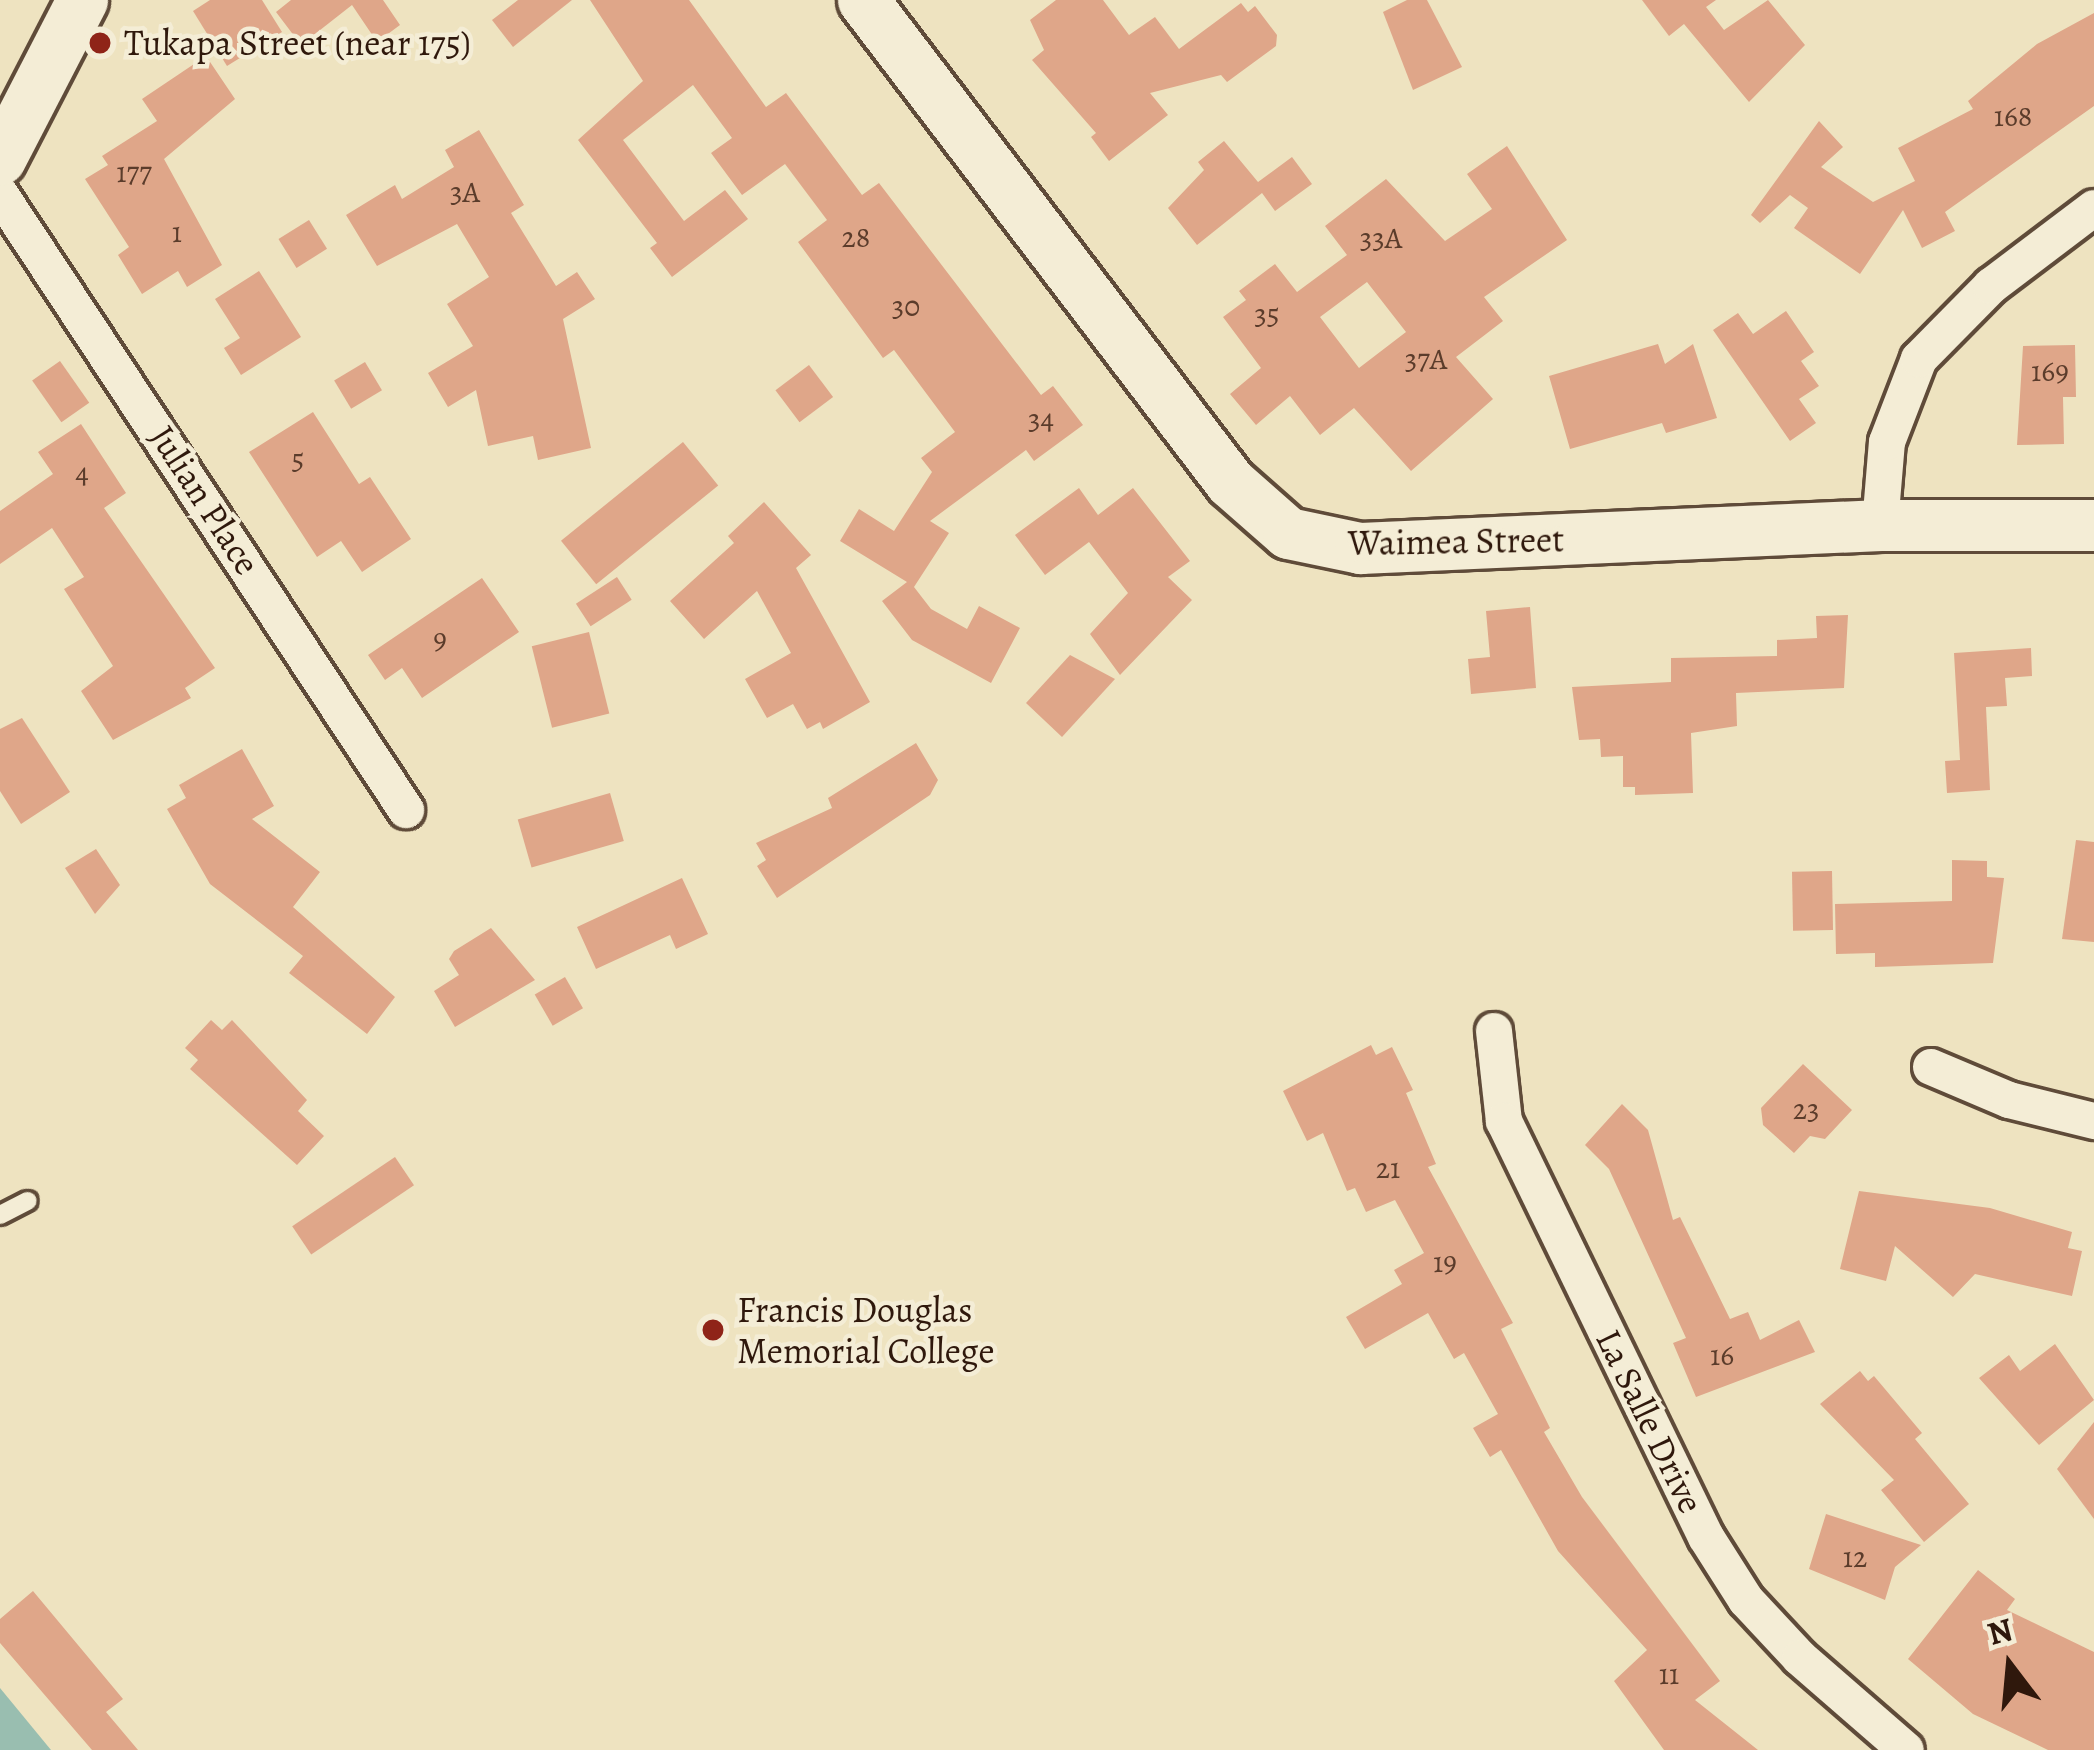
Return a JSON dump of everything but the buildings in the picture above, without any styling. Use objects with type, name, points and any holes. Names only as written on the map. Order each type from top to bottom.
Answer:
[{"type":"main road","points":[[0,159],[82,0]]},
{"type":"main road","name":"Waimea Street","points":[[863,0],[1229,482],[1288,533],[1360,548],[1880,525],[2094,525]]},
{"type":"street","name":"Julian Place","points":[[0,194],[14,204],[406,810]]},
{"type":"street","points":[[1880,525],[1887,442],[1919,358],[1991,286],[2094,208]]},
{"type":"street","name":"La Salle Drive","points":[[1494,1031],[1504,1121],[1706,1537],[1773,1629],[1906,1750]]},
{"type":"street","points":[[1931,1066],[2009,1100],[2094,1121]]},
{"type":"lane","points":[[0,1215],[28,1201]]},
{"type":"shaded area","points":[[0,1688],[51,1750],[0,1750]]},
{"type":"place","name":"Tukapa Street (near 175)","points":[[100,43]]},
{"type":"place","name":"Francis Douglas Memorial College","points":[[713,1330]]}]
